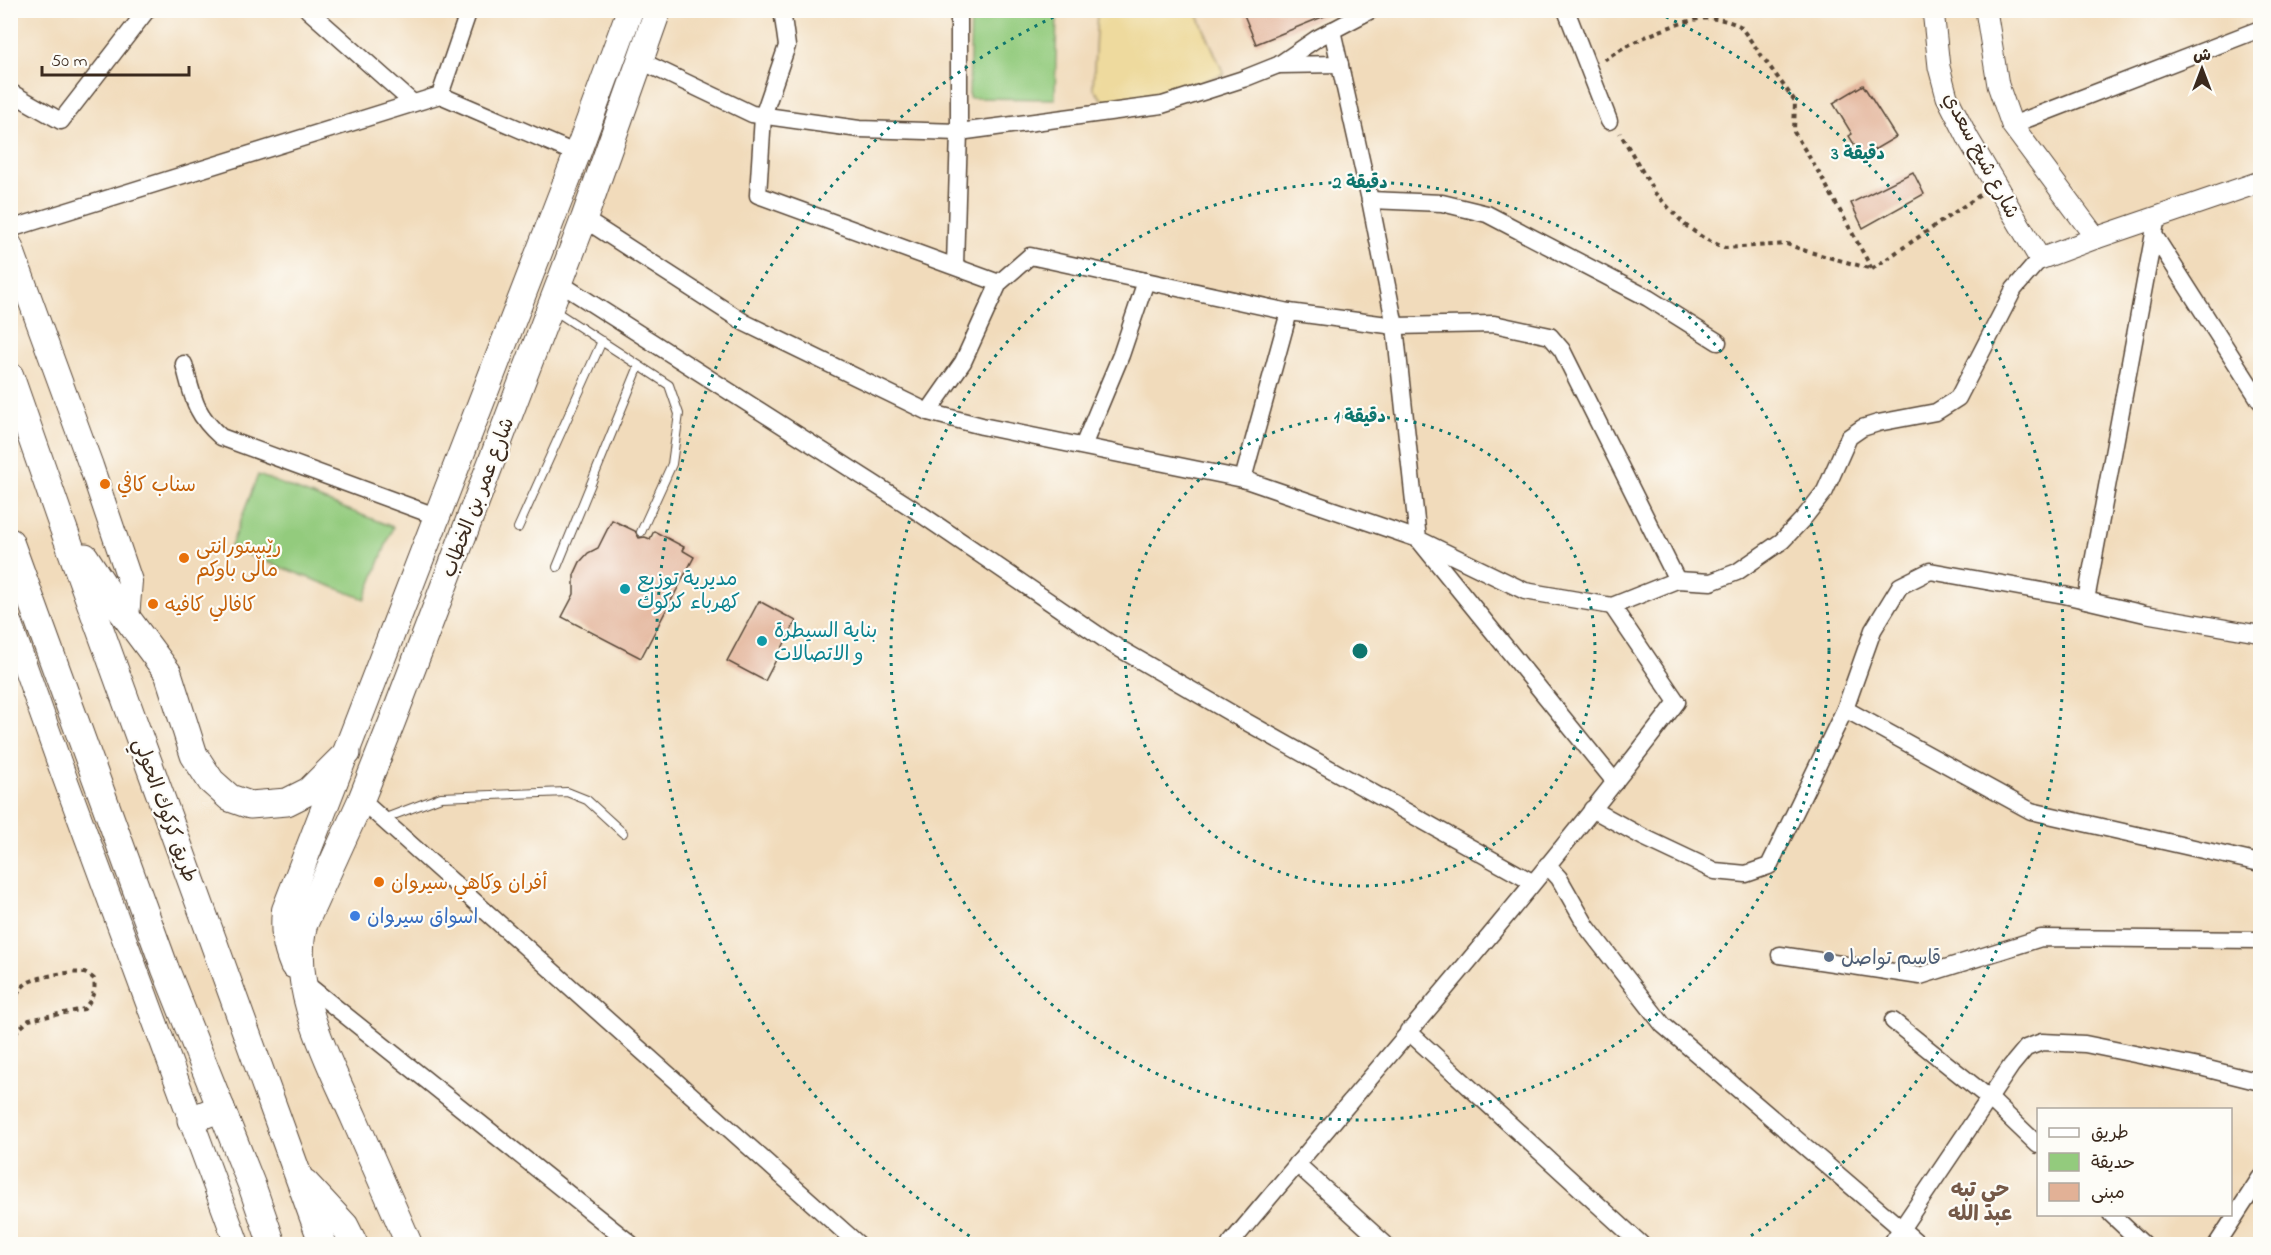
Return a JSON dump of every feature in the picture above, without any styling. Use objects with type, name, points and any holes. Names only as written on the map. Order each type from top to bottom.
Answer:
[{"type":"highway","name":"طريق كركوك الحولي","points":[[10,376],[323,1245]]},
{"type":"highway","points":[[60,519],[168,674],[194,755],[211,781],[230,798],[250,805],[287,802],[309,791],[347,753]]},
{"type":"highway","points":[[10,542],[165,968],[252,1186],[272,1245]]},
{"type":"highway","points":[[191,1120],[221,1108]]},
{"type":"highway","points":[[298,1175],[345,1226],[354,1245]]},
{"type":"main road","name":"شارع عمر بن الخطاب","points":[[305,982],[293,967],[286,949],[283,930],[285,910],[438,517],[630,10]]},
{"type":"main road","name":"شارع عمر بن الخطاب","points":[[409,1245],[316,1033],[300,954],[304,925],[361,800],[392,722],[558,282],[584,219],[658,10]]},
{"type":"main road","points":[[10,245],[91,466],[130,581],[127,618]]},
{"type":"main road","points":[[10,624],[237,1245]]},
{"type":"main road","points":[[363,712],[392,722]]},
{"type":"street","points":[[10,93],[61,121],[147,10]]},
{"type":"street","points":[[308,10],[413,103]]},
{"type":"street","points":[[440,95],[469,10]]},
{"type":"street","points":[[782,10],[787,46],[763,116],[758,195],[999,283]]},
{"type":"street","points":[[955,266],[959,132],[959,10]]},
{"type":"street","points":[[639,60],[752,114],[859,129],[959,132],[1162,105],[1243,79],[1278,65],[1345,21],[1371,10]]},
{"type":"street","points":[[1566,10],[1613,124]]},
{"type":"street","name":"شارع شيخ سعدي","points":[[1933,10],[1939,67],[1947,97],[1969,140],[2040,259]]},
{"type":"street","name":"شارع شيخ سعدي","points":[[1986,10],[1998,85],[2012,125],[2096,237]]},
{"type":"street","points":[[1345,21],[1340,64],[1395,326],[1418,539],[1615,782]]},
{"type":"street","points":[[2012,125],[2260,29]]},
{"type":"street","points":[[1278,65],[1340,64]]},
{"type":"street","points":[[10,229],[440,95],[577,154]]},
{"type":"street","points":[[584,219],[746,323],[928,412],[982,426],[1242,479],[1418,539],[1525,591],[1612,606],[1677,580],[1711,582],[1737,572],[1782,541],[1825,491],[1849,437],[1863,428],[1936,412],[1958,398],[2014,289],[2040,259],[2096,237],[2155,226],[2260,182]]},
{"type":"street","points":[[1370,200],[1442,203],[1487,214],[1648,298],[1718,342]]},
{"type":"street","points":[[2155,226],[2260,401]]},
{"type":"street","points":[[2086,600],[2155,226]]},
{"type":"street","points":[[928,412],[963,362],[999,283],[1030,256],[1289,312],[1395,326],[1494,324],[1550,336],[1562,350],[1677,580]]},
{"type":"street","points":[[1083,446],[1121,355],[1146,281]]},
{"type":"street","points":[[558,282],[912,508],[1110,643],[1242,720],[1532,882]]},
{"type":"street","points":[[1242,479],[1289,312]]},
{"type":"street","points":[[184,364],[194,400],[204,422],[221,437],[438,517]]},
{"type":"street","points":[[1592,809],[1643,837],[1715,871],[1746,874],[1769,866],[1845,709],[1873,630],[1900,586],[1930,571],[2086,600],[2145,614],[2260,634]]},
{"type":"street","points":[[1230,1245],[1547,865],[1677,702],[1612,606]]},
{"type":"street","points":[[1845,709],[2031,811],[2260,863]]},
{"type":"street","points":[[361,800],[858,1245]]},
{"type":"street","points":[[1547,865],[1559,878],[1587,927],[1664,1025],[1919,1245]]},
{"type":"street","points":[[1780,955],[1920,976],[2041,938],[2260,940]]},
{"type":"street","points":[[305,982],[631,1245]]},
{"type":"street","points":[[1893,1021],[1989,1098],[2037,1144]]},
{"type":"street","points":[[1408,1031],[1641,1245]]},
{"type":"street","points":[[1891,1245],[1989,1098],[2026,1048],[2042,1042],[2085,1044],[2204,1068],[2260,1083]]},
{"type":"street","points":[[1297,1164],[1385,1245]]},
{"type":"street","points":[[2217,1245],[2260,1178]]},
{"type":"street","points":[[2112,1216],[2143,1245]]},
{"type":"lane","points":[[549,307],[669,385],[679,414],[672,464],[641,532]]},
{"type":"lane","points":[[518,528],[602,341]]},
{"type":"lane","points":[[556,567],[639,366]]},
{"type":"lane","points":[[383,820],[441,797],[567,792],[587,800],[623,833]]},
{"type":"path","points":[[1599,65],[1606,58],[1679,24],[1701,19],[1729,20],[1740,26],[1796,101],[1794,132],[1872,269]]},
{"type":"path","points":[[1613,124],[1656,193],[1685,225],[1705,239],[1725,248],[1787,244],[1872,269],[1996,185]]},
{"type":"path","points":[[10,1011],[16,996],[26,983],[38,978],[79,972],[86,973],[94,979],[96,988],[92,999],[84,1009],[29,1020],[10,1037]]},
{"type":"green space","points":[[971,11],[1057,11],[1055,99],[969,98]]},
{"type":"green space","points":[[258,475],[393,527],[365,599],[230,548]]},
{"type":"sand","points":[[1097,11],[1196,11],[1224,74],[1162,96],[1106,104],[1093,88]]},
{"type":"building","points":[[1242,10],[1337,10],[1337,11],[1256,44]]},
{"type":"building","points":[[1863,85],[1896,137],[1862,157],[1849,136],[1852,134],[1833,103]]},
{"type":"building","points":[[1913,172],[1924,194],[1863,228],[1851,203]]},
{"type":"building","name":"مديرية توزيع كهرباء كركوك","points":[[612,520],[635,531],[639,538],[650,539],[654,531],[684,547],[682,550],[694,557],[641,658],[562,617],[574,594],[574,575],[580,562],[588,553],[598,548]]},
{"type":"building","name":"بناية السيطرة و الاتصالات","points":[[759,601],[796,621],[765,681],[727,661]]},
{"type":"place","name":"سناب كافي","points":[[105,484]]},
{"type":"place","name":"رێستورانتی ماڵی باوکم","points":[[184,558]]},
{"type":"place","name":"مديرية توزيع كهرباء كركوك","points":[[625,589]]},
{"type":"place","name":"كافالي كافيه","points":[[153,604]]},
{"type":"place","name":"بناية السيطرة و الاتصالات","points":[[762,641]]},
{"type":"place","name":"أفران وكاهي سيروان","points":[[379,882]]},
{"type":"place","name":"اسواق سيروان","points":[[355,916]]},
{"type":"place","name":"قاسم تواصل","points":[[1829,957]]},
{"type":"district","name":"حي تبه عبد الله","points":[[1980,1201]]}]
